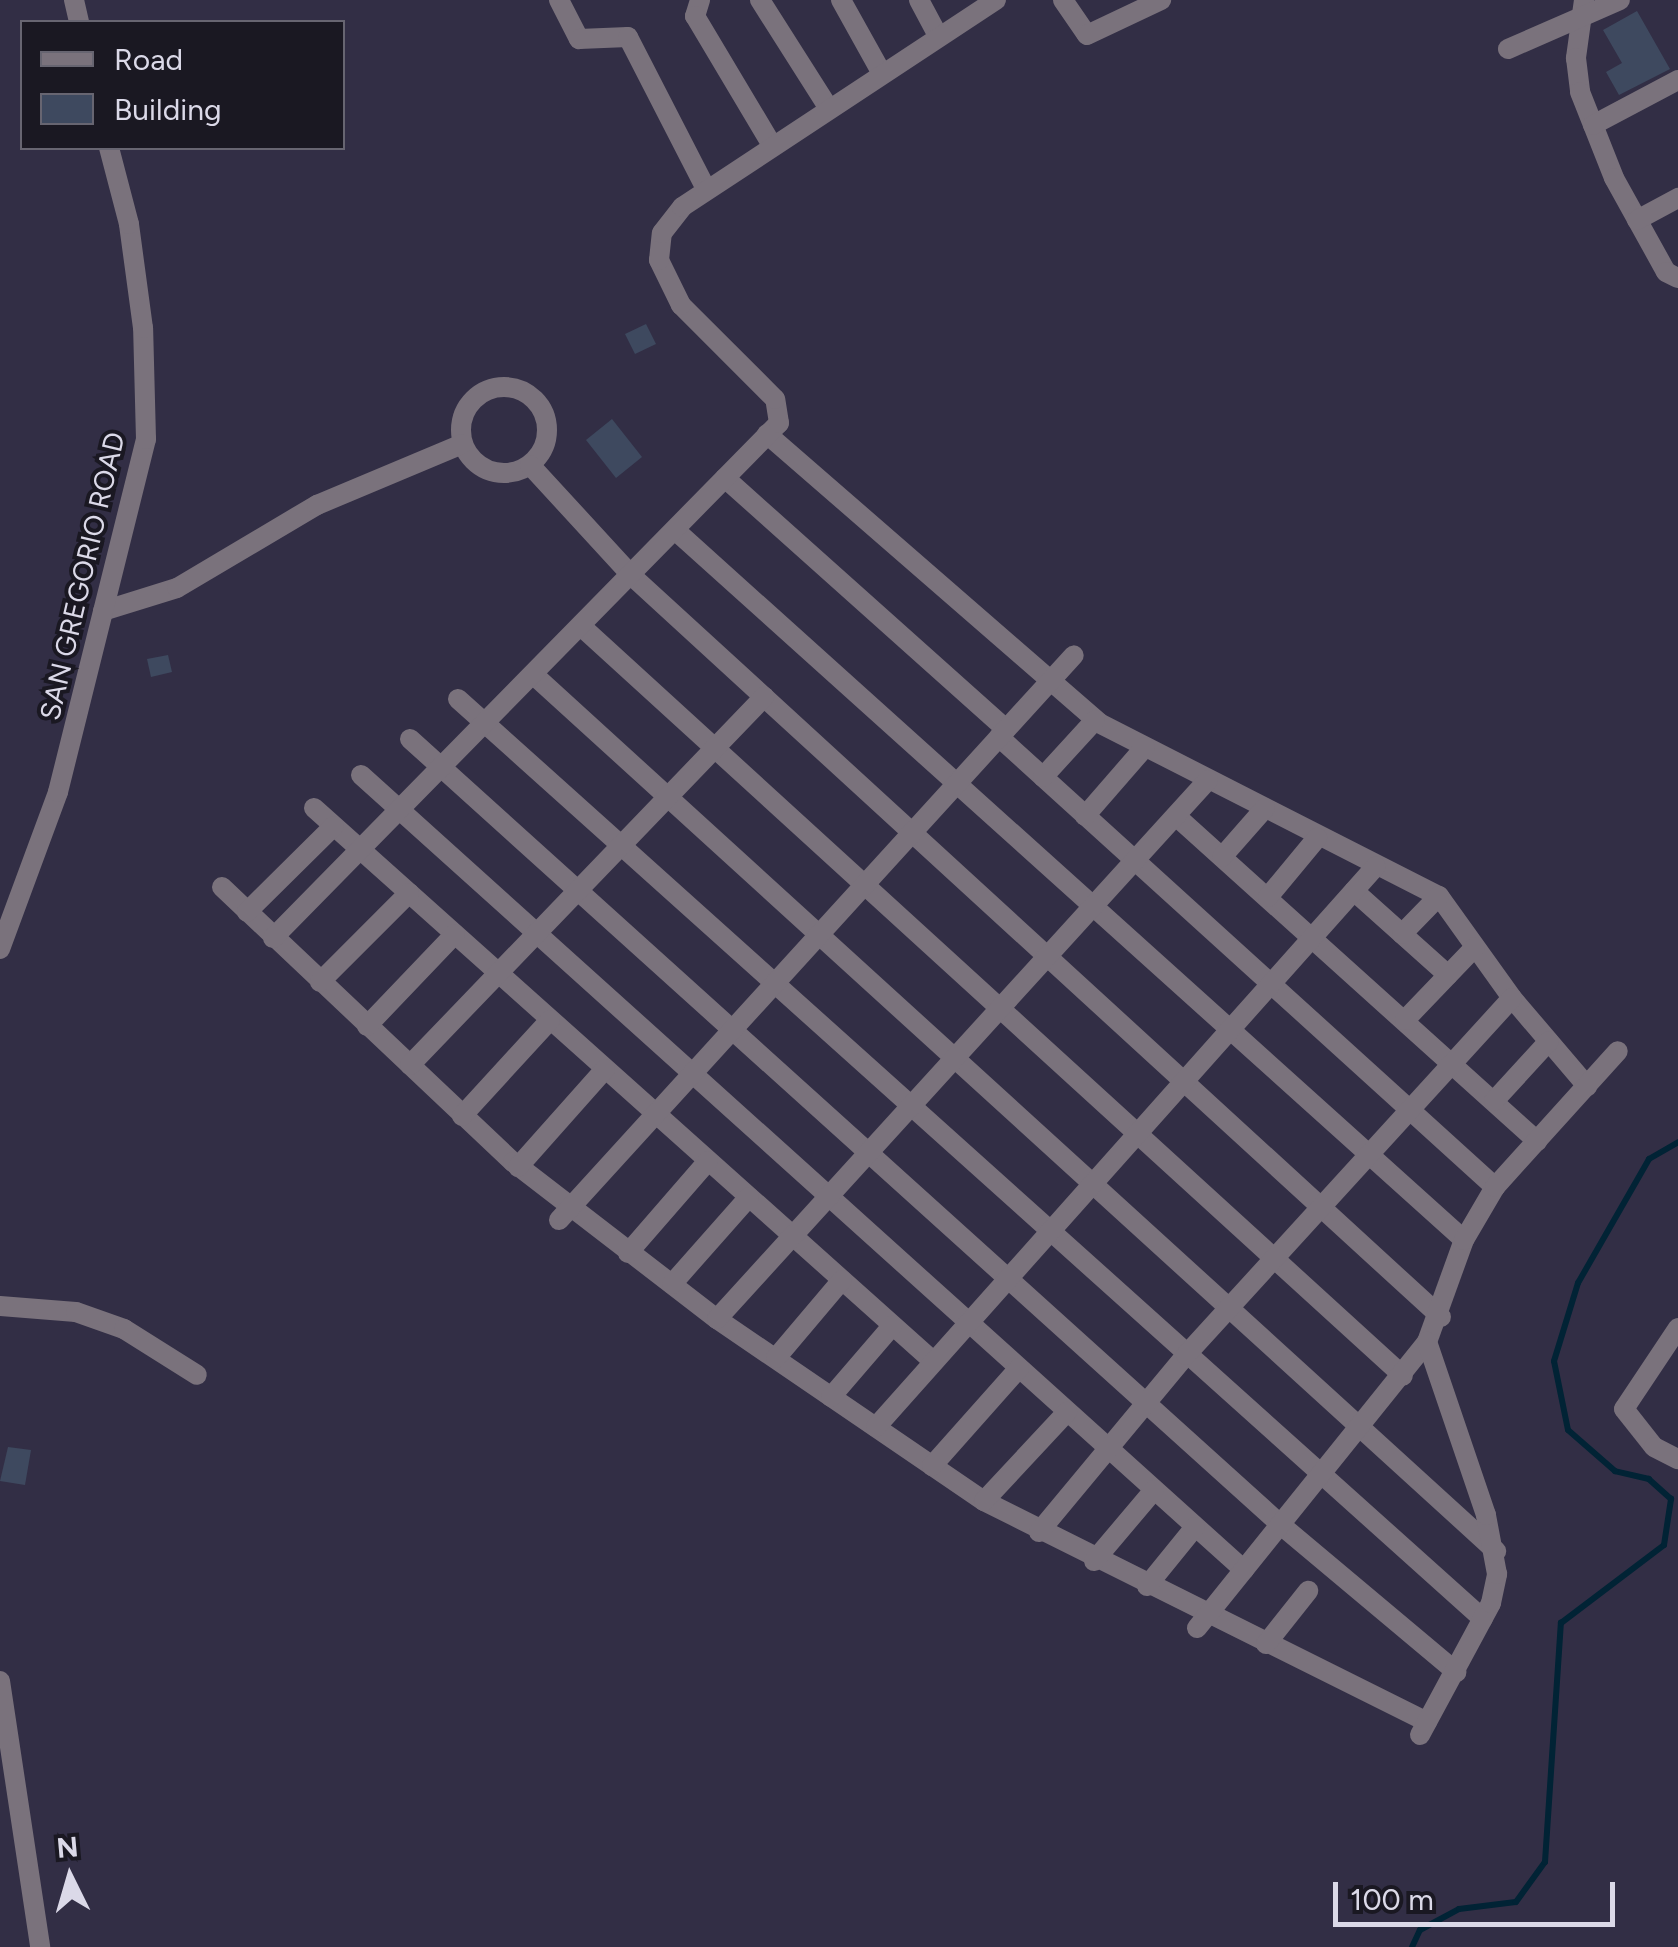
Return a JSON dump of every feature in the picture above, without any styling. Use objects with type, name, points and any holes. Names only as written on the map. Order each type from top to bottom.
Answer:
[{"type":"street","points":[[559,0],[579,38],[628,37],[706,189]]},
{"type":"street","points":[[700,0],[696,16],[772,145]]},
{"type":"street","points":[[760,0],[828,107]]},
{"type":"street","points":[[841,0],[881,72]]},
{"type":"street","points":[[920,0],[938,34]]},
{"type":"street","points":[[273,938],[487,726],[779,423],[775,398],[680,305],[658,260],[662,233],[706,189],[938,34],[996,0]]},
{"type":"street","points":[[1063,0],[1086,36],[1152,2]]},
{"type":"street","points":[[1508,48],[1583,10],[1620,0]]},
{"type":"street","points":[[1583,10],[1580,92],[1637,220],[1666,272],[1678,278]]},
{"type":"street","points":[[1593,125],[1678,80]]},
{"type":"street","name":"SAN GREGORIO ROAD","points":[[0,949],[58,792],[146,439],[143,328],[129,224],[110,150]]},
{"type":"street","points":[[1637,220],[1678,198]]},
{"type":"street","points":[[506,386],[527,392],[542,408],[548,428],[543,449],[530,466],[491,472],[462,444],[460,424],[468,404],[485,390],[506,386]]},
{"type":"street","points":[[766,434],[1095,720],[1317,838],[1438,896],[1512,998],[1587,1086]]},
{"type":"street","points":[[103,611],[177,588],[316,505],[462,444]]},
{"type":"street","points":[[530,466],[632,576],[1441,1318]]},
{"type":"street","points":[[725,478],[1003,733],[1043,777],[1269,987],[1495,1187]]},
{"type":"street","points":[[675,530],[958,780],[1228,1032],[1464,1240]]},
{"type":"street","points":[[582,628],[1403,1376]]},
{"type":"street","points":[[564,1215],[1074,655]]},
{"type":"street","points":[[535,676],[1496,1551]]},
{"type":"street","points":[[458,698],[1483,1619]]},
{"type":"street","points":[[410,1066],[764,698]]},
{"type":"street","points":[[1043,777],[1095,720]]},
{"type":"street","points":[[410,739],[1281,1525],[1456,1672]]},
{"type":"street","points":[[1085,816],[1146,747]]},
{"type":"street","points":[[360,775],[1244,1570]]},
{"type":"street","points":[[717,1318],[1208,780]]},
{"type":"street","points":[[314,808],[934,1362]]},
{"type":"street","points":[[1222,856],[1264,808]]},
{"type":"street","points":[[1176,816],[1314,936],[1537,1141]]},
{"type":"street","points":[[247,912],[334,826]]},
{"type":"street","points":[[1268,897],[1317,838]]},
{"type":"street","points":[[876,1427],[1376,866]]},
{"type":"street","points":[[222,886],[518,1166],[564,1215],[628,1253],[984,1501],[1148,1586],[1202,1621],[1266,1644],[1423,1728],[1483,1619],[1497,1574],[1496,1551],[1427,1342]]},
{"type":"street","points":[[1354,891],[1448,975]]},
{"type":"street","points":[[320,982],[410,893]]},
{"type":"street","points":[[1402,934],[1438,896]]},
{"type":"street","points":[[367,1026],[455,934]]},
{"type":"street","points":[[1404,1020],[1476,947]]},
{"type":"street","points":[[1039,1532],[1272,1257],[1512,998]]},
{"type":"street","points":[[462,1116],[550,1020]]},
{"type":"street","points":[[1494,1101],[1549,1042]]},
{"type":"street","points":[[1202,1621],[1427,1342],[1441,1318],[1464,1240],[1495,1187],[1618,1051]]},
{"type":"street","points":[[518,1166],[605,1069]]},
{"type":"street","points":[[628,1253],[708,1161]]},
{"type":"street","points":[[672,1284],[749,1197]]},
{"type":"street","points":[[776,1358],[842,1280]]},
{"type":"street","points":[[0,1306],[76,1312],[108,1323],[198,1375]]},
{"type":"street","points":[[831,1397],[892,1326]]},
{"type":"street","points":[[1678,1328],[1624,1409],[1654,1447],[1678,1459]]},
{"type":"street","points":[[932,1466],[1019,1368]]},
{"type":"street","points":[[984,1501],[1067,1412]]},
{"type":"street","points":[[1094,1561],[1154,1490]]},
{"type":"street","points":[[1148,1586],[1195,1526]]},
{"type":"street","points":[[1266,1644],[1308,1591]]},
{"type":"street","points":[[0,1681],[6,1752],[40,1947]]},
{"type":"building","points":[[1637,11],[1670,69],[1619,95],[1606,72],[1622,63],[1603,30]]},
{"type":"building","points":[[646,324],[656,344],[635,354],[625,334]]},
{"type":"building","points":[[612,419],[642,457],[616,478],[586,440]]},
{"type":"building","points":[[168,655],[172,672],[151,677],[147,659]]},
{"type":"building","points":[[8,1447],[31,1450],[25,1485],[0,1481]]},
{"type":"waterway","points":[[1412,1947],[1420,1930],[1459,1909],[1516,1902],[1545,1862],[1561,1623],[1664,1545],[1671,1499],[1649,1479],[1615,1471],[1568,1430],[1554,1361],[1578,1283],[1649,1159],[1678,1142]]}]
